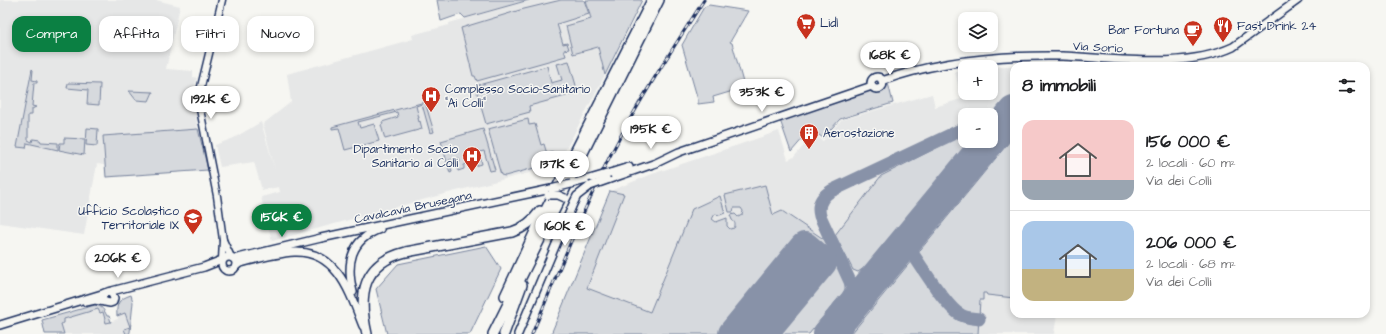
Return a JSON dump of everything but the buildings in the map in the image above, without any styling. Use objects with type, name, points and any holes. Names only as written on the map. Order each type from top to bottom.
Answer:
[{"type":"highway","points":[[487,334],[537,227],[652,0]]},
{"type":"highway","points":[[493,334],[659,0]]},
{"type":"highway","points":[[366,334],[362,309],[364,289],[369,277],[379,265],[390,257],[397,255],[505,234],[522,228],[531,222],[539,212],[569,164]]},
{"type":"highway","points":[[504,334],[542,234]]},
{"type":"main road","name":"Via Sorio","points":[[872,86],[875,89],[879,89],[882,86],[882,81],[926,68],[986,59],[1061,56],[1161,61],[1220,52],[1232,47],[1298,0]]},
{"type":"main road","name":"Cavalcavia Brusegana","points":[[518,334],[570,210],[577,196],[590,186],[608,177],[654,159],[679,152],[872,86]]},
{"type":"main road","name":"Cavalcavia Brusegana","points":[[232,257],[243,257],[321,238],[510,198],[525,199],[593,178],[608,177]]},
{"type":"main road","name":"Cavalcavia Brusegana","points":[[550,192],[565,198],[570,210]]},
{"type":"main road","points":[[358,313],[351,285],[349,268],[356,248],[365,237],[375,231],[424,216]]},
{"type":"main road","points":[[222,263],[229,271],[240,263],[294,252],[310,253],[320,257],[333,268],[345,282],[366,334]]},
{"type":"main road","points":[[0,325],[64,306],[90,296],[222,263],[228,256],[232,257],[236,262],[236,266]]},
{"type":"main road","points":[[64,306],[95,300],[110,304],[113,302],[114,298],[132,286]]},
{"type":"main road","points":[[106,292],[112,294],[114,298]]},
{"type":"main road","points":[[104,302],[102,298],[106,292]]},
{"type":"street","points":[[222,0],[198,99],[217,196],[223,240],[222,263]]},
{"type":"street","points":[[223,240],[232,257]]},
{"type":"shaded area","points":[[0,0],[156,0],[180,6],[173,38],[173,16],[99,16],[99,52],[170,52],[166,69],[193,71],[193,77],[197,78],[194,90],[197,125],[208,170],[105,178],[104,165],[97,164],[84,235],[0,223]]},
{"type":"shaded area","points":[[437,0],[529,0],[465,18],[461,14],[441,21]]},
{"type":"shaded area","name":"Complesso Socio-Sanitario \"Ai Colli\"","points":[[530,0],[586,0],[605,75],[557,166],[448,193],[272,241],[261,197],[280,192],[279,187],[262,190],[254,162],[220,167],[215,145],[234,138],[261,122],[275,170],[263,124],[291,102],[287,74],[413,39],[412,35]]},
{"type":"shaded area","points":[[561,0],[584,0],[589,14],[557,24],[563,44],[567,43],[569,49],[564,50],[566,56],[477,81],[475,76],[473,76],[461,28],[520,10]]},
{"type":"shaded area","points":[[586,0],[642,0],[605,75],[598,47],[573,54],[566,26],[591,19]]},
{"type":"shaded area","points":[[709,5],[748,11],[730,42],[732,43],[744,86],[743,88],[713,97],[714,102],[698,104],[682,45],[704,7]]},
{"type":"shaded area","points":[[569,61],[577,93],[529,106],[530,112],[486,124],[475,86],[547,66],[551,83],[562,80],[557,64]]},
{"type":"shaded area","points":[[1010,66],[1010,318],[1056,318],[1054,334],[551,334],[610,191],[655,173],[779,131],[788,160],[794,157],[814,134],[823,141],[841,120],[932,94],[935,107],[958,100],[998,100],[998,67]]},
{"type":"shaded area","points":[[32,69],[32,80],[37,81],[37,83],[34,83],[32,106],[36,107],[32,109],[32,115],[28,115],[28,140],[32,142],[33,139],[40,140],[41,142],[58,143],[58,150],[27,143],[26,148],[17,147]]},
{"type":"shaded area","points":[[955,71],[958,71],[958,85]]},
{"type":"shaded area","points":[[68,83],[100,84],[99,105],[87,104],[88,90],[67,88]]},
{"type":"shaded area","points":[[888,83],[893,103],[840,119],[823,138],[811,129],[791,152],[779,117]]},
{"type":"shaded area","points":[[129,91],[153,92],[149,101],[136,100]]},
{"type":"shaded area","points":[[425,102],[434,132],[430,133],[422,104],[416,106],[422,129],[385,139],[381,125],[383,124],[382,122],[398,117],[397,112],[358,122],[360,128],[374,124],[379,141],[345,150],[339,128],[332,129],[332,127]]},
{"type":"shaded area","points":[[528,119],[529,125],[535,124],[541,145],[544,144],[547,154],[553,152],[556,162],[505,176],[501,175],[488,129]]},
{"type":"shaded area","points":[[87,128],[98,129],[97,146],[86,145]]},
{"type":"shaded area","points":[[198,129],[208,170],[106,177],[103,136]]},
{"type":"shaded area","points":[[483,129],[495,170],[490,171],[484,151],[475,153],[476,157],[480,156],[482,164],[475,166],[474,163],[464,165],[464,169],[458,171],[456,163],[460,162],[459,158],[449,160],[452,172],[450,173],[441,141]]},
{"type":"shaded area","points":[[958,137],[958,148],[966,148],[864,268],[858,272],[853,270],[835,235],[881,176]]},
{"type":"shaded area","points":[[64,138],[85,139],[84,155],[59,150],[60,143],[64,143]]},
{"type":"shaded area","points":[[1010,141],[1010,298],[987,295],[986,293],[983,293],[983,300],[980,300],[978,334],[851,334]]},
{"type":"shaded area","points":[[765,185],[773,215],[782,211],[825,240],[845,282],[845,289],[843,293],[809,334],[761,334],[821,262],[805,248],[734,334],[551,334],[610,191],[624,194],[587,288],[650,312],[692,209],[720,196],[725,213],[720,215],[715,214],[712,219],[716,222],[727,218],[727,226],[730,229],[734,228],[735,224],[730,215],[735,214],[738,217],[742,215],[743,211],[741,208],[734,208],[733,212],[729,212],[725,195]]},
{"type":"shaded area","points":[[486,246],[501,269],[470,334],[387,334],[376,289],[398,264]]},
{"type":"shaded area","points":[[131,295],[133,302],[130,332],[129,334],[126,334],[124,329],[130,327],[125,313],[117,316],[117,308],[121,300]]},
{"type":"shaded area","points":[[95,305],[99,306],[107,316],[109,316],[111,322],[106,323],[103,312],[100,313],[98,309],[64,319],[64,323],[61,324],[64,334],[45,334],[42,320]]},
{"type":"shaded area","points":[[98,309],[103,312],[107,323],[118,319],[117,316],[125,313],[130,327],[124,329],[126,334],[64,334],[61,324],[63,319]]},
{"type":"taxiway","points":[[858,299],[820,216],[819,208],[822,199],[831,191],[958,131]]},
{"type":"taxiway","points":[[905,242],[947,303],[961,315],[979,319]]},
{"type":"runway","points":[[998,131],[1010,117]]},
{"type":"runway","points":[[829,334],[983,148]]},
{"type":"runway","points":[[734,334],[805,248],[821,262],[761,334]]},
{"type":"railway","points":[[532,334],[579,222],[610,156],[643,96],[704,0]]},
{"type":"place","name":"Lidl","points":[[806,40]]},
{"type":"place","name":"Fast Drink 24","points":[[1223,43]]},
{"type":"place","name":"Bar Fortuna","points":[[1193,47]]},
{"type":"place","name":"Complesso Socio-Sanitario \"Ai Colli\"","points":[[431,113]]},
{"type":"place","name":"Aerostazione","points":[[809,150]]},
{"type":"place","name":"Dipartimento Socio Sanitario ai Colli","points":[[472,173]]},
{"type":"place","name":"Ufficio Scolastico Territoriale IX","points":[[193,235]]}]
